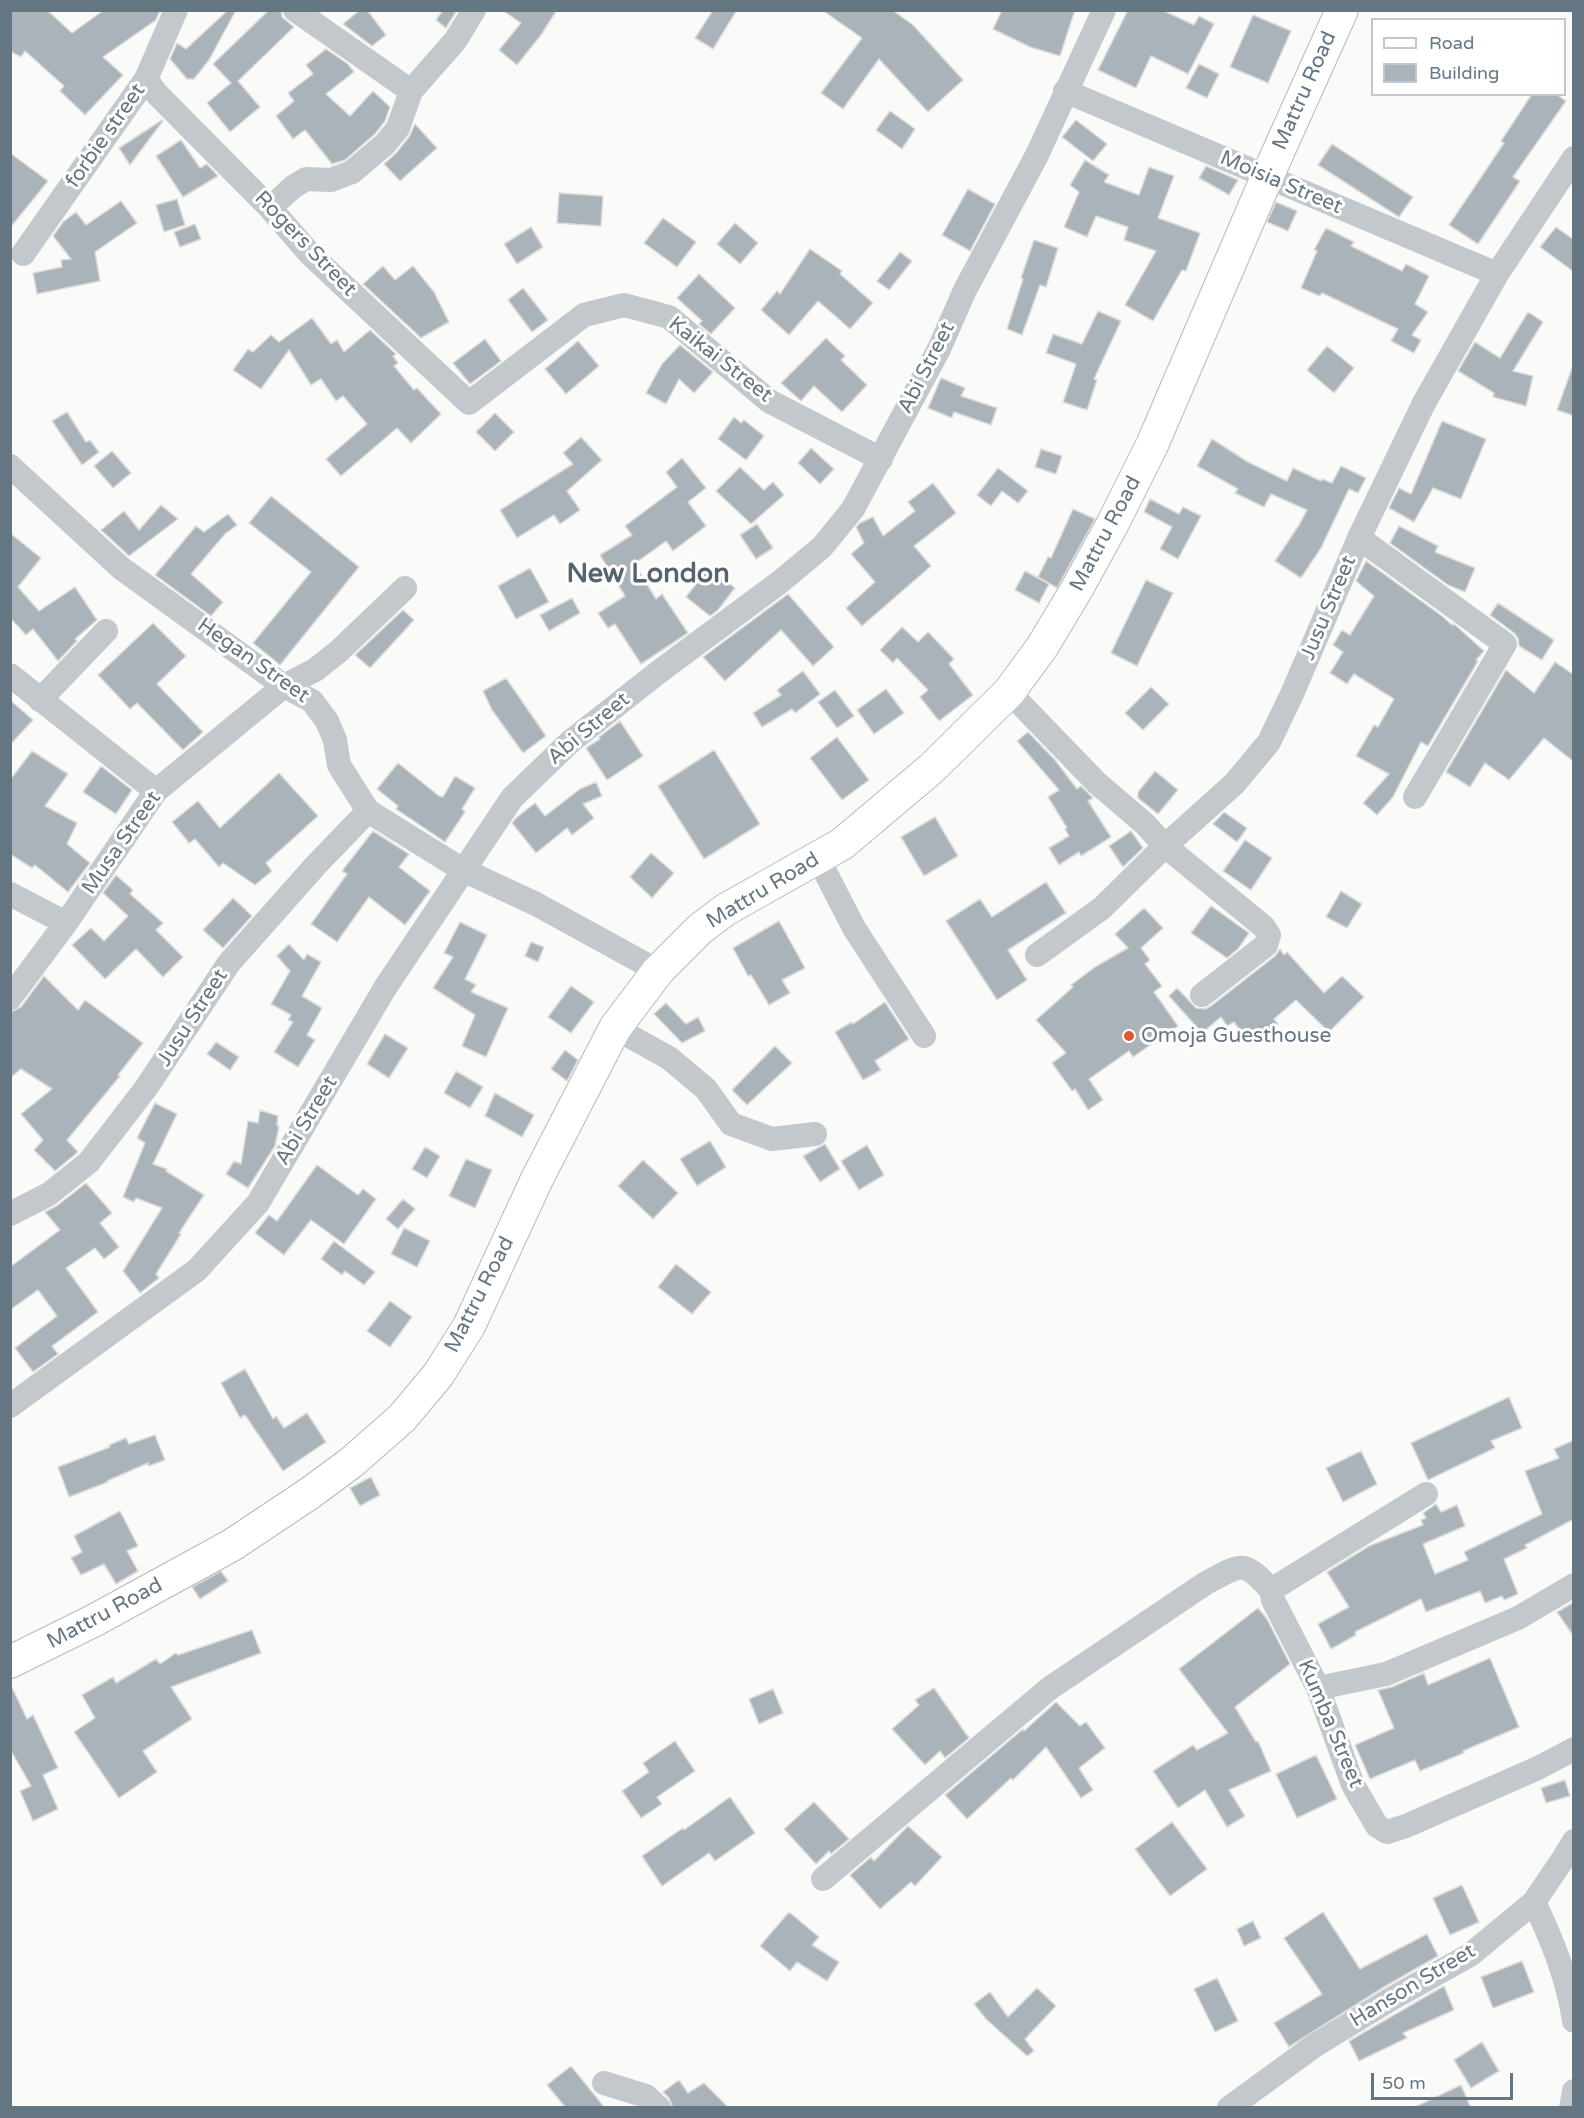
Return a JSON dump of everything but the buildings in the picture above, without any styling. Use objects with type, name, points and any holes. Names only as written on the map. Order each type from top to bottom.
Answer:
[{"type":"main road","name":"Mattru Road","points":[[10,1662],[95,1620],[232,1545],[352,1462],[402,1418],[438,1375],[469,1326],[537,1179],[615,1028],[658,971],[700,929],[725,910],[842,844],[932,768],[1010,692],[1048,637],[1122,505],[1152,445],[1267,177],[1342,10]]},
{"type":"street","name":"forbie street","points":[[23,254],[146,79],[176,10]]},
{"type":"street","points":[[295,10],[411,91]]},
{"type":"street","points":[[270,208],[293,187],[306,179],[331,180],[352,172],[385,144],[398,128],[411,91],[455,41],[474,10]]},
{"type":"street","name":"Abi Street","points":[[10,1406],[197,1270],[258,1203],[385,988],[512,798],[570,742],[660,671],[780,582],[822,547],[853,509],[939,349],[965,290],[1037,155],[1104,10]]},
{"type":"street","name":"Rogers Street","points":[[146,79],[270,208],[311,255],[469,403]]},
{"type":"street","name":"Moisia Street","points":[[1065,91],[1497,274]]},
{"type":"street","name":"Jusu Street","points":[[1037,955],[1102,908],[1164,846],[1235,783],[1269,742],[1359,538],[1424,403],[1497,274],[1574,158]]},
{"type":"street","name":"Kaikai Street","points":[[469,403],[584,315],[624,305],[669,317],[769,400],[881,459]]},
{"type":"street","name":"Hegan Street","points":[[10,466],[121,568],[284,686],[312,701],[327,721],[339,765],[368,811],[463,870],[536,904],[658,971]]},
{"type":"street","points":[[1359,538],[1505,644],[1415,797]]},
{"type":"street","name":"Musa Street","points":[[10,998],[66,923],[156,791],[284,686],[315,670],[339,651],[405,588]]},
{"type":"street","points":[[40,700],[106,631]]},
{"type":"street","points":[[10,675],[156,791]]},
{"type":"street","points":[[1010,692],[1097,783],[1145,824],[1164,846],[1264,927],[1269,935],[1266,945],[1203,995]]},
{"type":"street","name":"Jusu Street","points":[[10,1214],[49,1194],[89,1162],[146,1088],[229,963],[316,865],[368,811]]},
{"type":"street","points":[[818,858],[854,928],[924,1036]]},
{"type":"street","points":[[10,894],[66,923]]},
{"type":"street","points":[[615,1028],[669,1058],[706,1089],[731,1124],[772,1138],[815,1134]]},
{"type":"street","points":[[823,1879],[1050,1688],[1206,1583],[1234,1569],[1245,1567],[1255,1572],[1271,1590],[1426,1494]]},
{"type":"street","points":[[1318,1688],[1386,1674],[1518,1618],[1574,1585]]},
{"type":"street","name":"Kumba Street","points":[[1271,1590],[1273,1600],[1318,1688],[1353,1785],[1377,1826],[1387,1832],[1406,1826],[1538,1768],[1574,1749]]},
{"type":"street","name":"Hanson Street","points":[[1229,2108],[1314,2046],[1470,1955],[1534,1902],[1574,1841]]},
{"type":"street","points":[[1534,1902],[1553,1943],[1574,2021]]},
{"type":"street","points":[[604,2083],[646,2096],[659,2108]]},
{"type":"street","points":[[1571,2108],[1574,2091]]},
{"type":"place","name":"Omoja Guesthouse","points":[[1129,1036]]},
{"type":"district","name":"New London","points":[[648,575]]}]
